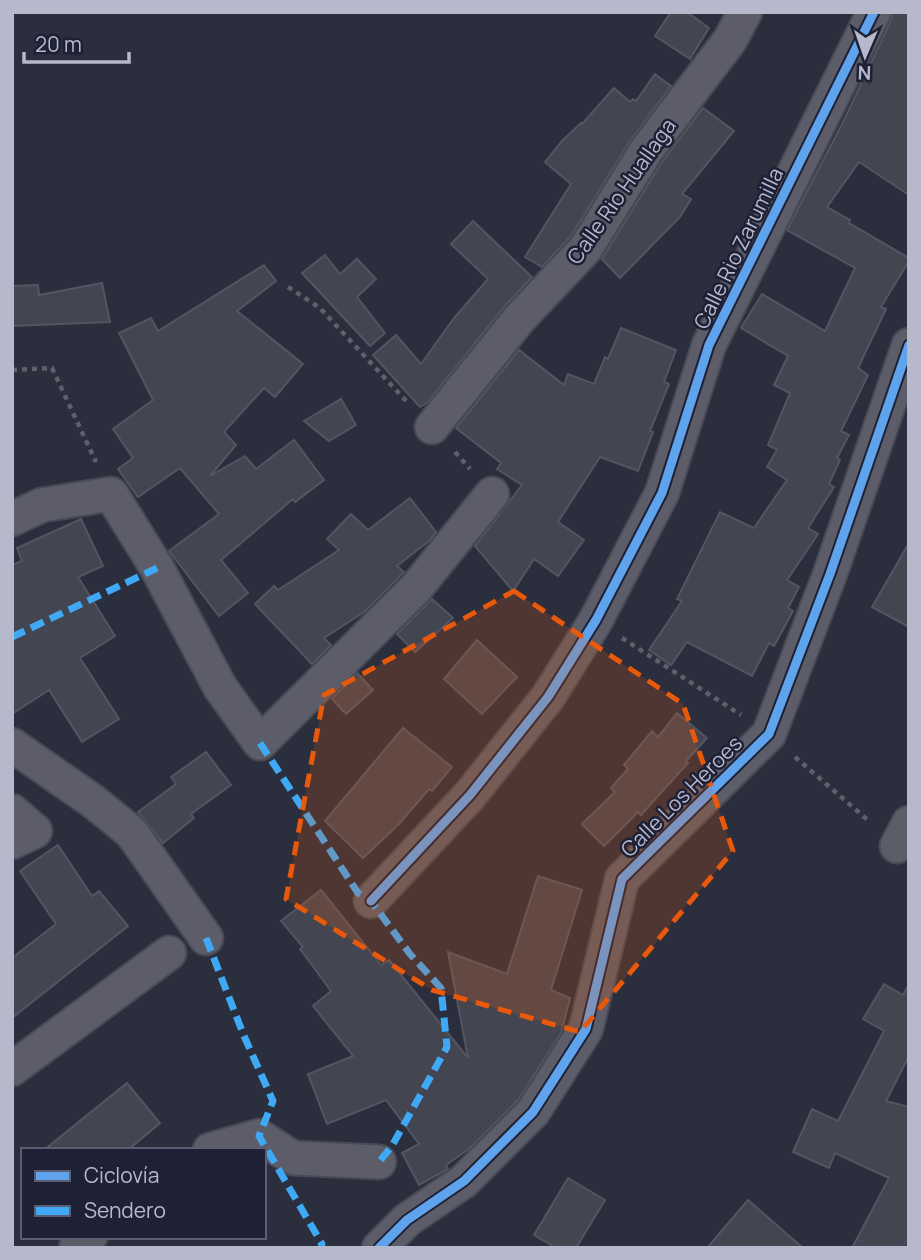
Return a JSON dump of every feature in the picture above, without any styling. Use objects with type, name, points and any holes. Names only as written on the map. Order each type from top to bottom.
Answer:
[{"type":"street","name":"Calle Rio Huallaga","points":[[432,427],[519,319],[586,248],[646,151],[730,40],[745,12]]},
{"type":"street","name":"Calle Rio Zarumilla","points":[[371,901],[470,795],[548,697],[596,620],[662,493],[709,345],[874,12]]},
{"type":"street","name":"Calle Los Heroes","points":[[379,1248],[407,1220],[464,1181],[533,1112],[586,1029],[622,879],[769,734],[830,574],[909,345]]},
{"type":"street","points":[[12,519],[42,505],[111,494],[158,568],[220,687],[260,743],[416,588],[492,494]]},
{"type":"street","points":[[12,745],[94,802],[132,833],[206,938]]},
{"type":"street","points":[[12,1069],[169,953]]},
{"type":"street","points":[[217,1148],[259,1136],[293,1158],[379,1162]]},
{"type":"path","points":[[288,287],[320,308],[492,494]]},
{"type":"path","points":[[12,370],[52,368],[111,494]]},
{"type":"highlighted area","points":[[514,591],[683,704],[733,851],[580,1032],[432,990],[286,899],[324,695]]},
{"type":"building","points":[[671,12],[687,12],[709,28],[690,59],[655,36]]},
{"type":"building","points":[[893,12],[909,12],[909,195],[859,162],[827,207],[909,258],[909,261],[881,307],[886,309],[858,368],[868,375],[841,431],[849,435],[837,458],[840,460],[829,484],[834,487],[808,528],[818,534],[787,580],[799,587],[788,608],[793,611],[774,646],[769,643],[752,676],[687,642],[671,665],[649,650],[682,601],[677,599],[720,512],[754,528],[787,480],[767,467],[777,450],[768,445],[790,393],[774,385],[788,356],[741,328],[762,294],[825,331],[855,268],[787,230],[843,122]]},
{"type":"building","points":[[655,74],[671,86],[630,141],[571,236],[542,267],[525,257],[571,184],[545,162],[614,88],[630,102],[633,99],[636,101]]},
{"type":"building","points":[[703,108],[734,131],[682,194],[691,199],[680,217],[620,278],[602,259],[662,162]]},
{"type":"building","points":[[473,221],[532,277],[504,307],[428,402],[420,407],[373,355],[396,335],[421,364],[454,318],[488,279],[451,244]]},
{"type":"building","points":[[325,255],[340,274],[357,259],[376,279],[357,297],[385,333],[370,346],[302,273]]},
{"type":"building","points":[[264,265],[276,281],[237,311],[303,364],[275,397],[264,388],[224,432],[236,445],[210,476],[245,456],[256,469],[294,440],[324,480],[295,502],[293,499],[221,560],[248,593],[219,616],[169,551],[219,514],[180,468],[138,497],[118,469],[133,458],[113,429],[153,400],[119,333],[151,318],[158,331]]},
{"type":"building","points":[[102,283],[110,322],[12,326],[12,286],[38,285],[39,295]]},
{"type":"building","points":[[621,328],[676,350],[664,382],[669,384],[650,431],[653,432],[638,471],[600,457],[558,522],[584,540],[558,576],[534,559],[513,591],[475,546],[522,485],[497,469],[501,463],[456,428],[519,350],[564,385],[568,374],[594,384]]},
{"type":"building","points":[[341,399],[356,425],[329,441],[304,421]]},
{"type":"building","points":[[410,498],[436,532],[397,566],[404,572],[364,612],[324,638],[331,645],[312,664],[255,604],[274,586],[278,590],[339,550],[327,539],[351,514],[368,530]]},
{"type":"building","points":[[81,519],[103,566],[78,577],[115,636],[80,658],[119,719],[82,742],[49,690],[12,714],[12,565],[22,561],[17,548]]},
{"type":"building","points":[[909,543],[909,627],[872,607]]},
{"type":"building","points":[[432,599],[453,618],[415,652],[397,634]]},
{"type":"building","points":[[477,640],[517,677],[482,714],[444,679]]},
{"type":"building","points":[[357,673],[373,690],[346,714],[332,699]]},
{"type":"building","points":[[677,713],[707,738],[641,815],[638,812],[604,846],[582,824],[615,792],[611,788],[628,769],[624,765],[652,731],[658,737]]},
{"type":"building","points":[[403,728],[452,767],[432,791],[429,789],[399,824],[363,858],[325,821]]},
{"type":"building","points":[[206,752],[231,785],[191,814],[194,818],[163,843],[138,812],[176,784],[171,777]]},
{"type":"building","points":[[58,845],[92,896],[99,891],[128,926],[12,1018],[12,958],[56,924],[20,871]]},
{"type":"building","points":[[538,876],[582,890],[551,990],[570,998],[561,1033],[518,1100],[469,1149],[446,1165],[448,1169],[419,1185],[402,1153],[419,1144],[386,1100],[327,1124],[308,1074],[353,1056],[313,1006],[331,991],[300,949],[303,947],[281,921],[321,890],[381,965],[389,960],[468,1058],[448,952],[507,974]]},
{"type":"building","points":[[884,984],[903,995],[909,984],[909,1056],[886,1101],[909,1107],[909,1248],[852,1248],[889,1178],[835,1153],[829,1168],[793,1152],[812,1109],[838,1121],[884,1031],[863,1019]]},
{"type":"building","points":[[127,1083],[160,1123],[130,1148],[46,1148]]},
{"type":"building","points":[[568,1178],[605,1200],[576,1248],[556,1248],[534,1235]]},
{"type":"building","points":[[748,1200],[803,1248],[707,1248]]},
{"type":"marked path","points":[[12,637],[157,568]]},
{"type":"marked path","points":[[260,743],[358,893],[371,901],[410,954],[441,988],[447,1047],[392,1146],[379,1162]]},
{"type":"marked path","points":[[206,938],[244,1036],[273,1101],[259,1136],[322,1244],[321,1248]]},
{"type":"cycle path","points":[[371,901],[470,795],[548,697],[596,620],[662,493],[709,345],[874,12]]},
{"type":"cycle path","points":[[379,1248],[407,1220],[464,1181],[533,1112],[586,1029],[622,879],[769,734],[830,574],[909,345]]}]
